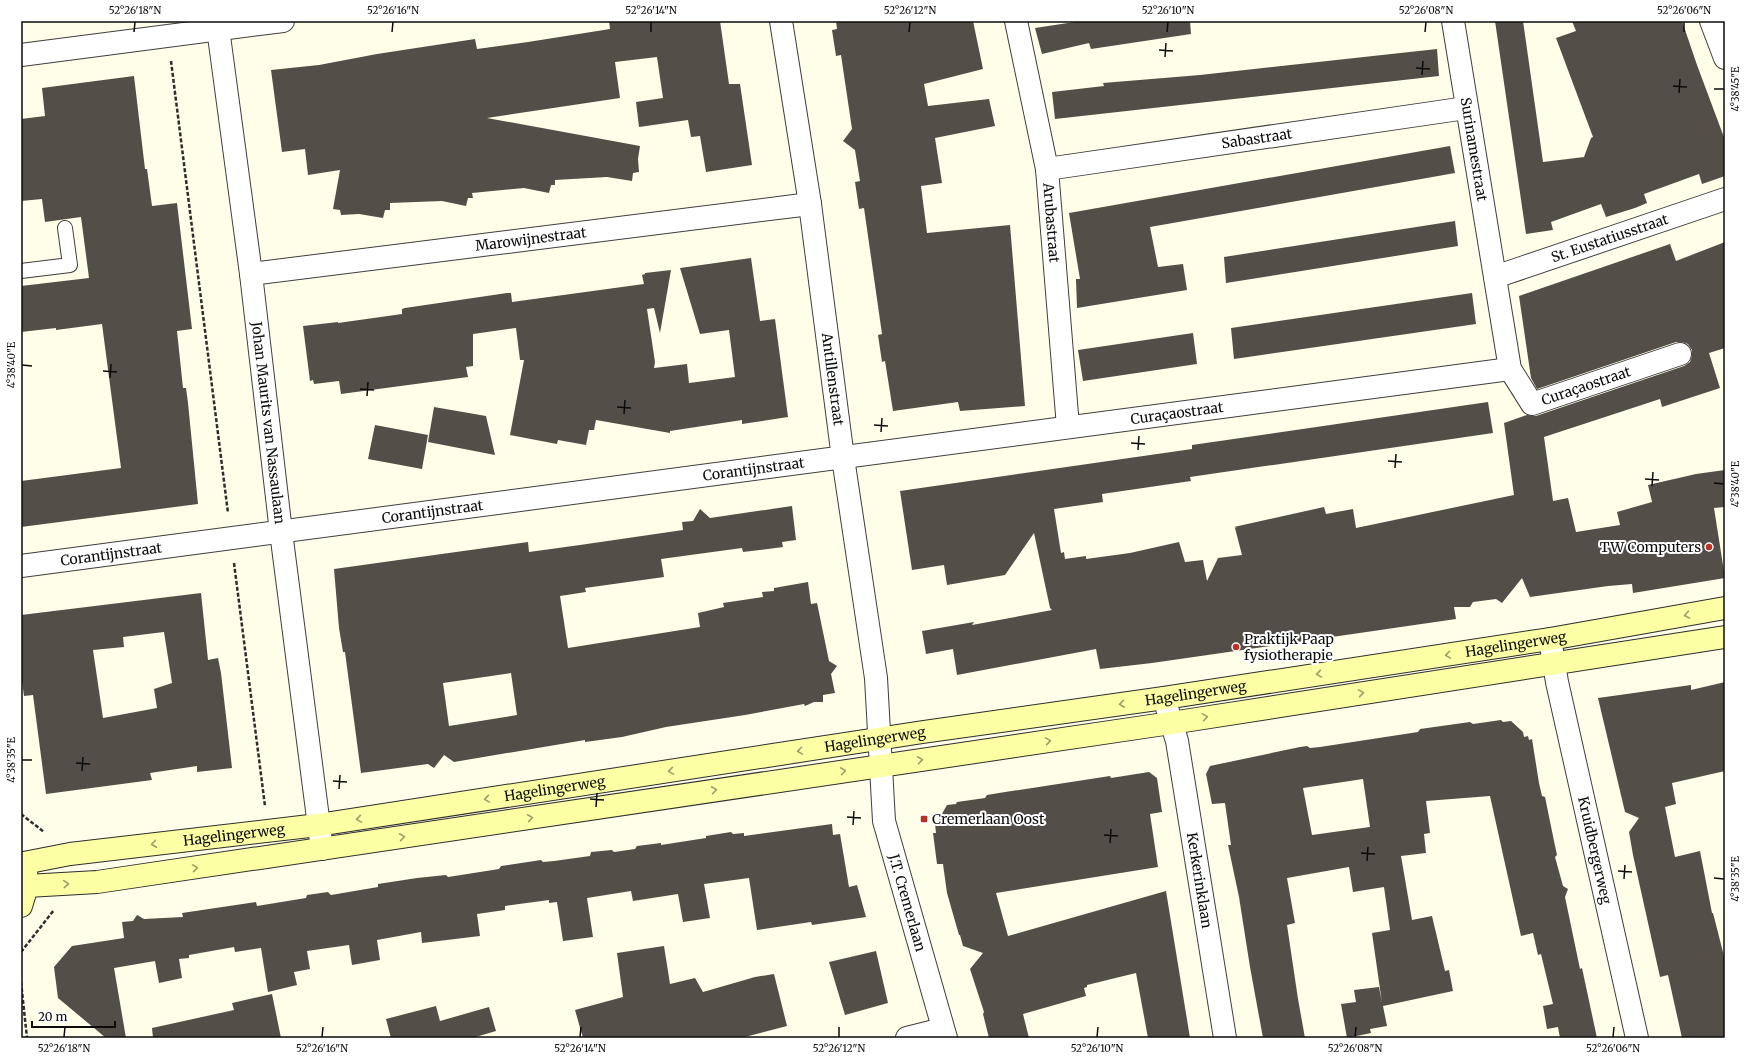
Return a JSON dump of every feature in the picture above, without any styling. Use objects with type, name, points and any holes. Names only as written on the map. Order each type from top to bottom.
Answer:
[{"type":"main road","name":"Hagelingerweg","points":[[23,860],[318,825],[1550,639],[1725,608]]},
{"type":"main road","name":"Hagelingerweg","points":[[24,896],[97,882],[1172,723],[1554,662],[1725,637]]},
{"type":"main road","points":[[23,860],[24,896]]},
{"type":"street","points":[[21,55],[167,37],[217,26],[283,21]]},
{"type":"street","name":"Antillenstraat","points":[[781,21],[810,204],[843,458],[876,678],[880,739]]},
{"type":"street","name":"Arubastraat","points":[[1016,21],[1046,169],[1068,427]]},
{"type":"street","name":"Surinamestraat","points":[[1453,21],[1466,108],[1495,277]]},
{"type":"street","points":[[1711,21],[1725,58]]},
{"type":"street","name":"Johan Maurits van Nassaulaan","points":[[217,26],[251,274],[281,532],[322,849]]},
{"type":"street","name":"Sabastraat","points":[[1046,169],[1466,108]]},
{"type":"street","name":"St. Eustatiusstraat","points":[[1495,277],[1725,199]]},
{"type":"street","name":"Marowijnestraat","points":[[251,274],[810,204]]},
{"type":"street","name":"Curaçaostraat","points":[[1495,277],[1510,369],[1532,404],[1680,354]]},
{"type":"street","name":"Curaçaostraat","points":[[843,458],[1510,369]]},
{"type":"street","name":"Corantijnstraat","points":[[21,566],[843,458]]},
{"type":"street","name":"Kruidbergerweg","points":[[1550,639],[1637,1038]]},
{"type":"street","name":"Kerkerinklaan","points":[[1164,698],[1177,741],[1225,1038]]},
{"type":"street","name":"J.T. Cremerlaan","points":[[880,739],[884,821],[944,1034]]},
{"type":"street","points":[[908,1038],[944,1034]]},
{"type":"lane","points":[[21,271],[70,264],[65,228]]},
{"type":"path","points":[[167,37],[265,807]]},
{"type":"path","points":[[21,814],[44,832]]},
{"type":"path","points":[[21,952],[55,909]]},
{"type":"path","points":[[21,982],[27,1038]]},
{"type":"building","points":[[609,21],[720,21],[729,84],[740,84],[752,165],[706,172],[700,136],[691,137],[688,120],[639,127],[636,102],[663,98],[657,57],[615,62],[620,98],[487,118],[640,146],[638,159],[639,172],[633,173],[632,181],[607,177],[555,180],[555,185],[551,185],[549,193],[524,188],[472,193],[473,198],[468,198],[466,206],[442,201],[390,203],[390,210],[385,210],[383,218],[359,214],[341,215],[340,210],[333,209],[340,170],[308,175],[305,149],[282,152],[271,70],[319,65],[377,54],[475,39],[477,49],[528,42],[610,29]]},
{"type":"building","points":[[836,21],[973,21],[983,69],[924,84],[928,106],[989,99],[995,126],[935,138],[942,183],[921,186],[927,233],[1010,225],[1025,406],[960,411],[958,402],[893,411],[885,361],[882,362],[878,335],[882,334],[864,208],[859,209],[855,182],[860,181],[855,150],[843,141],[852,129],[841,55],[836,56],[832,30],[837,29]]},
{"type":"building","points":[[1081,21],[1190,21],[1191,34],[1091,49],[1089,43],[1042,54],[1035,28]]},
{"type":"building","points":[[1495,21],[1523,21],[1543,162],[1584,157],[1591,138],[1593,137],[1556,38],[1576,31],[1572,21],[1682,21],[1725,140],[1725,176],[1702,184],[1699,174],[1644,194],[1647,203],[1635,208],[1606,217],[1601,204],[1551,222],[1553,230],[1526,234]]},
{"type":"building","points":[[1437,49],[1439,76],[1055,119],[1052,92],[1104,86],[1103,83],[1200,75]]},
{"type":"building","points":[[134,76],[145,169],[147,169],[152,206],[177,203],[192,329],[177,331],[183,388],[186,388],[188,403],[198,504],[21,527],[21,481],[121,468],[102,324],[56,330],[56,328],[21,332],[21,286],[89,278],[81,217],[45,222],[42,199],[21,201],[21,119],[45,116],[42,88]]},
{"type":"building","points":[[1450,146],[1455,173],[1150,227],[1158,267],[1183,264],[1187,290],[1077,308],[1076,279],[1080,279],[1069,213]]},
{"type":"building","points":[[1455,221],[1458,246],[1226,283],[1224,257]]},
{"type":"building","points":[[1725,242],[1725,348],[1709,353],[1720,388],[1662,407],[1660,399],[1544,437],[1553,501],[1568,498],[1576,532],[1620,525],[1617,512],[1652,502],[1648,485],[1696,474],[1725,470],[1725,507],[1714,508],[1725,578],[1633,593],[1632,584],[1530,597],[1522,578],[1502,603],[1496,599],[1473,602],[1470,607],[1454,607],[1456,619],[1152,663],[1100,669],[1096,649],[957,675],[953,649],[926,654],[922,631],[974,622],[972,625],[1052,610],[1050,608],[1034,533],[1005,575],[947,585],[944,565],[912,570],[900,491],[1192,449],[1192,445],[1488,402],[1493,433],[1190,477],[1191,481],[1102,494],[1103,502],[1054,509],[1061,553],[1064,552],[1065,559],[1086,556],[1086,559],[1130,553],[1179,542],[1185,562],[1203,560],[1207,581],[1218,558],[1242,555],[1235,528],[1237,528],[1234,527],[1324,507],[1326,514],[1353,509],[1356,528],[1514,495],[1504,423],[1527,415],[1536,416],[1684,366],[1690,362],[1692,356],[1692,350],[1688,344],[1676,342],[1537,389],[1531,378],[1519,296],[1670,244],[1676,261]]},
{"type":"building","points":[[751,258],[760,321],[775,319],[788,417],[742,424],[742,420],[670,431],[670,433],[596,420],[594,430],[589,430],[586,445],[558,440],[557,444],[510,435],[524,360],[520,360],[516,328],[473,334],[473,366],[466,367],[468,377],[341,394],[339,381],[314,384],[313,380],[310,381],[303,326],[338,323],[402,314],[402,309],[405,308],[507,293],[511,293],[512,302],[644,284],[642,275],[645,273],[671,270],[660,333],[654,308],[647,309],[655,362],[654,368],[687,364],[689,383],[735,377],[729,330],[700,334],[680,268]]},
{"type":"building","points":[[1472,293],[1476,324],[1234,359],[1231,328]]},
{"type":"building","points":[[1193,333],[1197,364],[1083,381],[1078,350]]},
{"type":"building","points":[[434,407],[486,416],[495,455],[428,442]]},
{"type":"building","points":[[375,425],[428,435],[422,469],[368,459]]},
{"type":"building","points":[[792,506],[796,540],[782,542],[783,547],[743,552],[742,548],[661,559],[664,577],[585,588],[586,592],[560,596],[568,648],[700,627],[698,613],[724,607],[723,603],[763,597],[762,592],[774,591],[774,588],[808,582],[811,604],[817,603],[829,661],[837,666],[831,674],[835,693],[823,695],[823,702],[814,702],[805,706],[804,704],[666,727],[622,737],[585,742],[585,740],[454,762],[444,755],[434,768],[428,764],[361,773],[345,652],[343,652],[339,628],[334,569],[528,542],[529,552],[683,530],[682,522],[693,521],[700,509],[710,518]],"holes":[[[511,673],[517,715],[449,726],[443,683]]]},
{"type":"building","points":[[201,593],[208,660],[218,658],[221,673],[232,768],[197,772],[197,766],[150,773],[152,780],[46,794],[33,695],[24,696],[21,674],[21,615]],"holes":[[[164,632],[172,683],[154,689],[157,708],[103,718],[93,650],[124,647],[123,637]]]},
{"type":"building","points":[[1725,682],[1725,771],[1672,783],[1676,804],[1665,807],[1675,857],[1700,851],[1712,913],[1725,960],[1725,1038],[1682,1038],[1668,975],[1660,977],[1633,855],[1629,832],[1639,818],[1625,812],[1598,698],[1691,685],[1691,690]]},
{"type":"building","points":[[1501,720],[1503,722],[1511,721],[1523,732],[1524,737],[1528,736],[1529,740],[1532,739],[1539,783],[1542,796],[1545,797],[1557,855],[1555,857],[1563,886],[1568,889],[1565,897],[1580,969],[1582,968],[1597,1038],[1560,1038],[1558,1027],[1547,1029],[1543,1006],[1553,1004],[1541,954],[1538,955],[1533,933],[1521,936],[1490,796],[1426,801],[1430,833],[1424,834],[1426,853],[1401,856],[1412,920],[1432,916],[1445,971],[1449,970],[1453,991],[1383,1006],[1387,1026],[1370,1029],[1371,1033],[1347,1038],[1341,1004],[1356,1002],[1354,990],[1379,987],[1382,1003],[1372,933],[1390,930],[1384,887],[1353,892],[1349,867],[1287,878],[1295,923],[1287,925],[1305,1038],[1263,1038],[1239,897],[1228,845],[1231,845],[1225,803],[1212,804],[1206,774],[1210,766],[1300,747],[1320,747],[1418,732],[1420,729],[1470,722],[1473,724]],"holes":[[[1363,779],[1370,827],[1312,835],[1303,788]]]},
{"type":"building","points":[[1149,772],[1157,778],[1162,812],[1150,814],[1158,867],[996,893],[1008,936],[1166,891],[1190,1038],[1148,1038],[1136,973],[1087,985],[1087,987],[1084,988],[1086,996],[1023,1014],[1029,1038],[989,1038],[983,1014],[984,1012],[970,969],[983,953],[963,946],[947,893],[943,864],[937,864],[933,833],[936,833],[935,824],[940,823],[939,819],[947,805],[956,804],[957,802],[985,798],[987,795],[999,793],[1110,776],[1111,778]]},
{"type":"building","points":[[832,824],[833,835],[840,834],[849,887],[857,885],[866,917],[812,925],[811,922],[757,930],[749,878],[704,884],[710,918],[683,922],[678,894],[633,901],[631,891],[587,898],[593,937],[563,941],[557,902],[549,903],[549,900],[505,906],[505,910],[477,914],[480,936],[422,943],[421,932],[377,940],[380,960],[352,965],[349,945],[307,951],[310,969],[294,972],[297,985],[268,992],[261,948],[235,952],[234,947],[189,955],[189,958],[179,959],[182,978],[159,983],[155,961],[114,968],[126,1038],[106,1038],[58,998],[54,967],[72,946],[124,938],[122,922],[133,921],[137,915],[144,919],[183,917],[182,913],[256,902],[257,906],[306,898],[307,895],[328,892],[331,895],[378,887],[378,884],[417,878],[446,875],[448,877],[499,869],[501,866],[541,860],[543,862],[590,856],[591,852],[612,850],[614,852],[635,849],[637,846],[661,843],[661,845],[706,838],[706,836],[731,832],[733,834],[744,833],[744,836]]},
{"type":"building","points":[[664,946],[670,984],[695,978],[703,992],[755,977],[774,974],[787,1026],[741,1038],[583,1038],[575,1010],[623,997],[617,953]]},
{"type":"building","points":[[876,951],[888,1003],[845,1015],[829,962]]},
{"type":"building","points":[[272,994],[281,1038],[153,1038],[152,1028],[234,1010],[232,1003]]},
{"type":"building","points":[[436,1006],[440,1021],[489,1007],[496,1031],[472,1038],[391,1038],[386,1019]]},
{"type":"place","name":"TW Computers","points":[[1709,547]]},
{"type":"place","name":"Praktijk Paap fysiotherapie","points":[[1236,647]]},
{"type":"place","name":"Cremerlaan Oost","points":[[924,819]]}]
